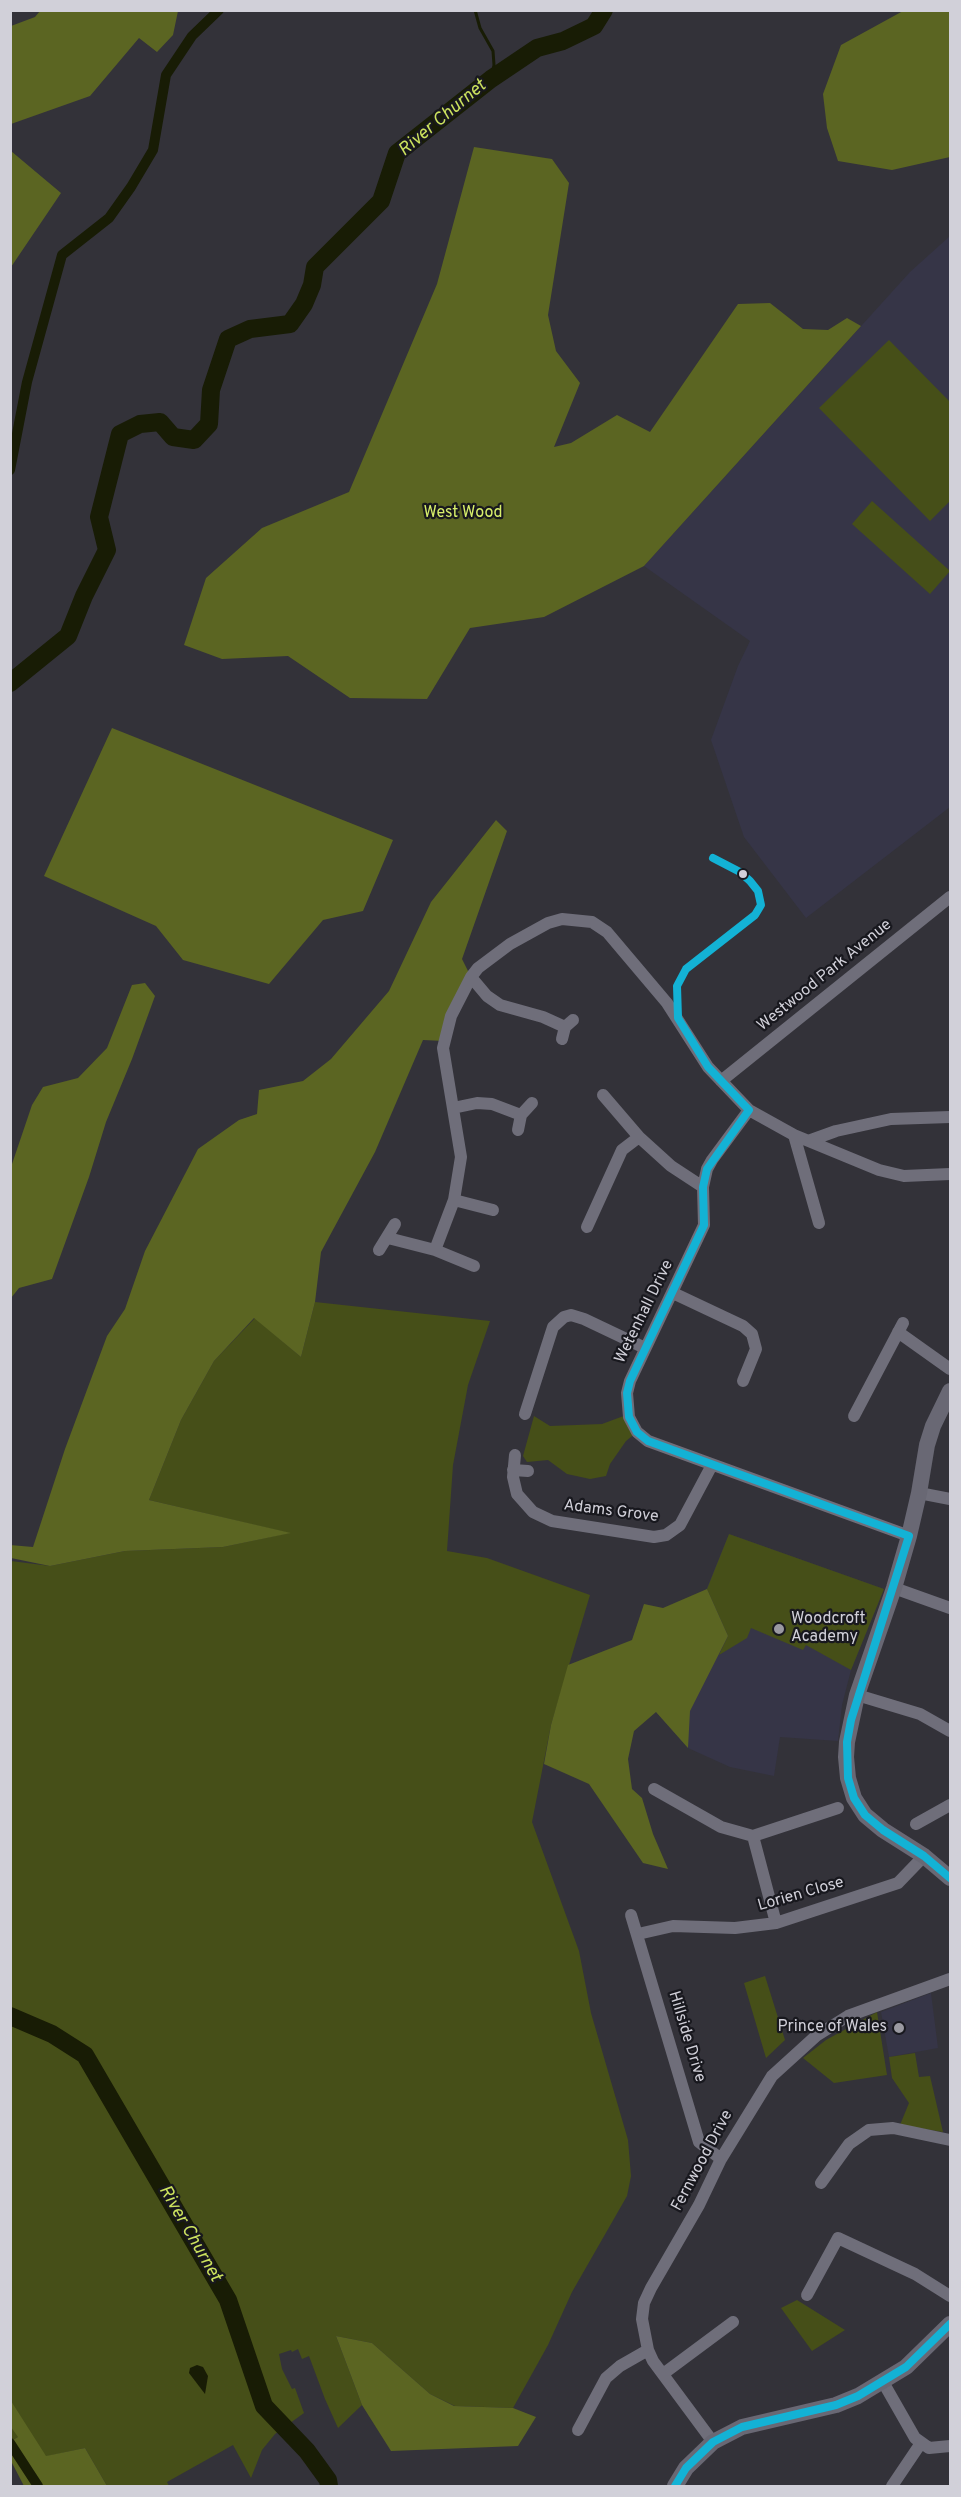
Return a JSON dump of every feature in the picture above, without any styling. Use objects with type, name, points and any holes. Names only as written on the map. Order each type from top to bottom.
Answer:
[{"type":"street","name":"Westwood Park Avenue","points":[[721,1081],[951,897]]},
{"type":"street","points":[[435,1250],[454,1200],[460,1157],[443,1048],[451,1016],[471,977],[483,964],[510,944],[548,923],[570,919],[592,922],[608,932],[667,1003],[704,1060],[749,1110],[794,1135],[811,1140],[879,1170],[904,1176],[951,1174]]},
{"type":"street","points":[[471,977],[487,996],[500,1005],[543,1017],[567,1028]]},
{"type":"street","points":[[603,1095],[639,1137],[671,1166],[703,1187]]},
{"type":"street","points":[[453,1108],[477,1103],[492,1104],[520,1115]]},
{"type":"street","points":[[518,1130],[520,1115],[532,1103]]},
{"type":"street","name":"Wetenhall Drive","points":[[749,1110],[712,1160],[703,1187],[704,1225],[645,1348],[627,1393],[629,1416],[634,1426],[648,1441],[909,1536]]},
{"type":"street","points":[[811,1140],[836,1131],[882,1121],[922,1116],[951,1117]]},
{"type":"street","points":[[794,1135],[819,1223]]},
{"type":"street","points":[[587,1227],[622,1150],[639,1137]]},
{"type":"street","points":[[454,1200],[493,1210]]},
{"type":"street","points":[[380,1251],[395,1224]]},
{"type":"street","points":[[388,1238],[435,1250],[474,1266]]},
{"type":"street","points":[[673,1293],[743,1326],[752,1334],[756,1349],[744,1381]]},
{"type":"street","points":[[525,1414],[552,1327],[564,1317],[571,1315],[584,1319],[645,1348]]},
{"type":"street","points":[[854,1416],[900,1327],[951,1369]]},
{"type":"street","points":[[951,1391],[933,1426],[909,1536],[894,1588],[857,1695],[847,1742],[848,1778],[855,1798],[865,1815],[951,1878]]},
{"type":"street","name":"Adams Grove","points":[[515,1455],[513,1470],[517,1494],[526,1506],[541,1517],[552,1521],[654,1537],[666,1534],[680,1525],[712,1465]]},
{"type":"street","points":[[513,1470],[528,1471]]},
{"type":"street","points":[[919,1493],[951,1499]]},
{"type":"street","points":[[894,1588],[951,1608]]},
{"type":"street","points":[[857,1695],[920,1714],[951,1731]]},
{"type":"street","points":[[654,1789],[721,1827],[753,1836],[838,1808]]},
{"type":"street","points":[[916,1824],[951,1805]]},
{"type":"street","points":[[753,1836],[776,1923]]},
{"type":"street","name":"Lorien Close","points":[[638,1934],[673,1926],[735,1928],[776,1923],[898,1883],[924,1856]]},
{"type":"street","name":"Hillside Drive","points":[[631,1915],[699,2142],[721,2158]]},
{"type":"street","name":"Fernwood Drive","points":[[713,2442],[648,2350],[642,2319],[644,2303],[699,2205],[721,2158],[772,2076],[816,2037],[848,2016],[951,1979]]},
{"type":"street","points":[[821,2183],[849,2144],[869,2130],[893,2128],[951,2140]]},
{"type":"street","points":[[807,2295],[838,2238],[915,2274],[951,2296]]},
{"type":"street","points":[[663,2374],[733,2322]]},
{"type":"street","points":[[675,2487],[686,2468],[713,2442],[742,2427],[836,2404],[858,2396],[883,2382],[925,2351],[951,2324]]},
{"type":"street","points":[[578,2430],[606,2378],[620,2366],[648,2350]]},
{"type":"street","points":[[883,2382],[910,2430],[921,2443],[936,2449],[951,2446]]},
{"type":"street","points":[[892,2487],[921,2443]]},
{"type":"shaded area","points":[[950,236],[950,807],[806,918],[744,837],[711,740],[738,666],[750,641],[644,566],[910,272]]},
{"type":"shaded area","name":"Woodcroft Academy","points":[[729,1534],[884,1589],[851,1670],[842,1705],[838,1741],[780,1737],[774,1776],[730,1767],[688,1748],[656,1712]]},
{"type":"shaded area","points":[[931,1993],[938,2048],[889,2057],[881,2012]]},
{"type":"shaded area","points":[[197,2365],[203,2367],[208,2376],[205,2394],[189,2373],[190,2368]]},
{"type":"green space","points":[[40,11],[178,11],[173,35],[157,52],[139,38],[90,96],[11,124],[11,26],[35,17]]},
{"type":"green space","points":[[903,11],[950,11],[950,157],[892,170],[838,161],[827,128],[823,94],[841,45]]},
{"type":"green space","name":"West Wood","points":[[474,147],[552,159],[569,183],[548,315],[556,351],[580,383],[554,447],[571,443],[617,415],[650,432],[738,304],[770,303],[803,329],[828,330],[847,318],[861,326],[644,566],[544,617],[470,628],[427,699],[350,698],[288,656],[222,659],[184,645],[206,578],[262,528],[349,492],[437,284]]},
{"type":"green space","points":[[11,151],[61,193],[11,267]]},
{"type":"green space","points":[[889,340],[950,402],[950,501],[930,521],[819,408]]},
{"type":"green space","points":[[872,501],[950,571],[930,594],[852,524]]},
{"type":"green space","points":[[112,728],[393,840],[363,911],[323,920],[269,984],[183,960],[156,926],[44,876]]},
{"type":"green space","points":[[496,820],[507,831],[462,959],[471,977],[444,1041],[423,1040],[375,1152],[321,1252],[315,1302],[301,1357],[254,1318],[214,1361],[181,1420],[149,1500],[291,1533],[223,1547],[125,1551],[50,1566],[11,1558],[10,1545],[33,1547],[65,1449],[107,1336],[125,1309],[145,1251],[198,1149],[239,1120],[257,1114],[259,1090],[303,1081],[331,1059],[389,991],[431,902]]},
{"type":"green space","points":[[145,983],[155,996],[106,1122],[89,1177],[52,1279],[19,1288],[11,1298],[11,1167],[32,1105],[43,1087],[78,1078],[107,1048],[132,985]]},
{"type":"green space","points":[[315,1302],[490,1321],[468,1385],[453,1465],[447,1551],[487,1558],[590,1595],[551,1725],[532,1822],[579,1951],[591,2013],[628,2140],[631,2176],[627,2196],[572,2292],[548,2345],[513,2408],[455,2406],[430,2394],[372,2343],[336,2336],[362,2405],[338,2428],[309,2356],[302,2359],[298,2349],[292,2352],[291,2350],[279,2354],[282,2369],[292,2389],[295,2388],[304,2413],[275,2434],[262,2450],[251,2478],[233,2445],[167,2482],[169,2486],[107,2486],[85,2448],[34,2459],[18,2437],[11,2441],[11,1561],[50,1566],[125,1551],[223,1547],[289,1533],[149,1500],[181,1420],[214,1361],[255,1318],[301,1357]]},
{"type":"green space","points":[[629,1414],[637,1432],[626,1441],[610,1464],[606,1476],[590,1479],[567,1474],[548,1460],[527,1462],[523,1456],[534,1416],[550,1426],[602,1424]]},
{"type":"green space","points":[[729,1534],[884,1589],[851,1670],[806,1645],[803,1650],[751,1628],[747,1638],[719,1655],[728,1636],[707,1589]]},
{"type":"green space","points":[[707,1589],[728,1636],[690,1711],[688,1748],[656,1712],[634,1731],[628,1759],[632,1789],[642,1798],[653,1834],[668,1869],[643,1863],[589,1784],[544,1764],[551,1725],[568,1665],[632,1640],[644,1604],[663,1608]]},
{"type":"green space","points":[[765,1976],[785,2040],[766,2058],[744,1983]]},
{"type":"green space","points":[[877,2012],[887,2075],[834,2083],[803,2058],[826,2040]]},
{"type":"green space","points":[[915,2053],[919,2077],[930,2076],[943,2132],[900,2125],[909,2103],[892,2078],[889,2057]]},
{"type":"green space","points":[[797,2300],[845,2330],[812,2351],[781,2308]]},
{"type":"green space","points":[[336,2336],[372,2343],[430,2394],[454,2406],[513,2408],[536,2417],[518,2446],[391,2451],[362,2405]]},
{"type":"green space","points":[[11,2401],[46,2456],[85,2448],[107,2486],[24,2486],[11,2461],[11,2441],[18,2437],[11,2427]]},
{"type":"waterway","points":[[10,470],[27,382],[62,255],[109,218],[131,187],[153,150],[166,75],[192,36],[219,10]]},
{"type":"waterway","points":[[475,10],[480,28],[493,51],[494,65],[491,79]]},
{"type":"waterway","name":"River Churnet","points":[[10,683],[68,636],[84,596],[107,550],[99,517],[120,434],[140,424],[160,422],[173,437],[194,440],[209,424],[211,390],[228,339],[250,329],[290,324],[304,304],[312,285],[315,267],[381,201],[397,153],[491,79],[537,48],[563,41],[594,26],[604,10]]},
{"type":"waterway","name":"River Churnet","points":[[10,2016],[52,2034],[85,2055],[228,2300],[264,2406],[307,2451],[328,2480],[329,2486]]},
{"type":"waterway","points":[[10,2443],[38,2486]]},
{"type":"transit line","points":[[713,858],[740,872],[750,881],[758,891],[761,905],[755,915],[686,969],[677,986],[678,1018],[708,1067],[749,1110],[707,1169],[703,1187],[704,1225],[630,1381],[627,1393],[629,1417],[637,1432],[648,1441],[909,1536],[851,1720],[847,1742],[848,1778],[854,1798],[865,1815],[883,1830],[924,1856],[950,1878]]},
{"type":"transit line","points":[[675,2486],[686,2468],[713,2442],[742,2427],[836,2405],[858,2396],[906,2367],[950,2324]]},
{"type":"place","name":"Woodcroft Academy","points":[[779,1629]]},
{"type":"place","name":"Prince of Wales","points":[[899,2028]]}]
